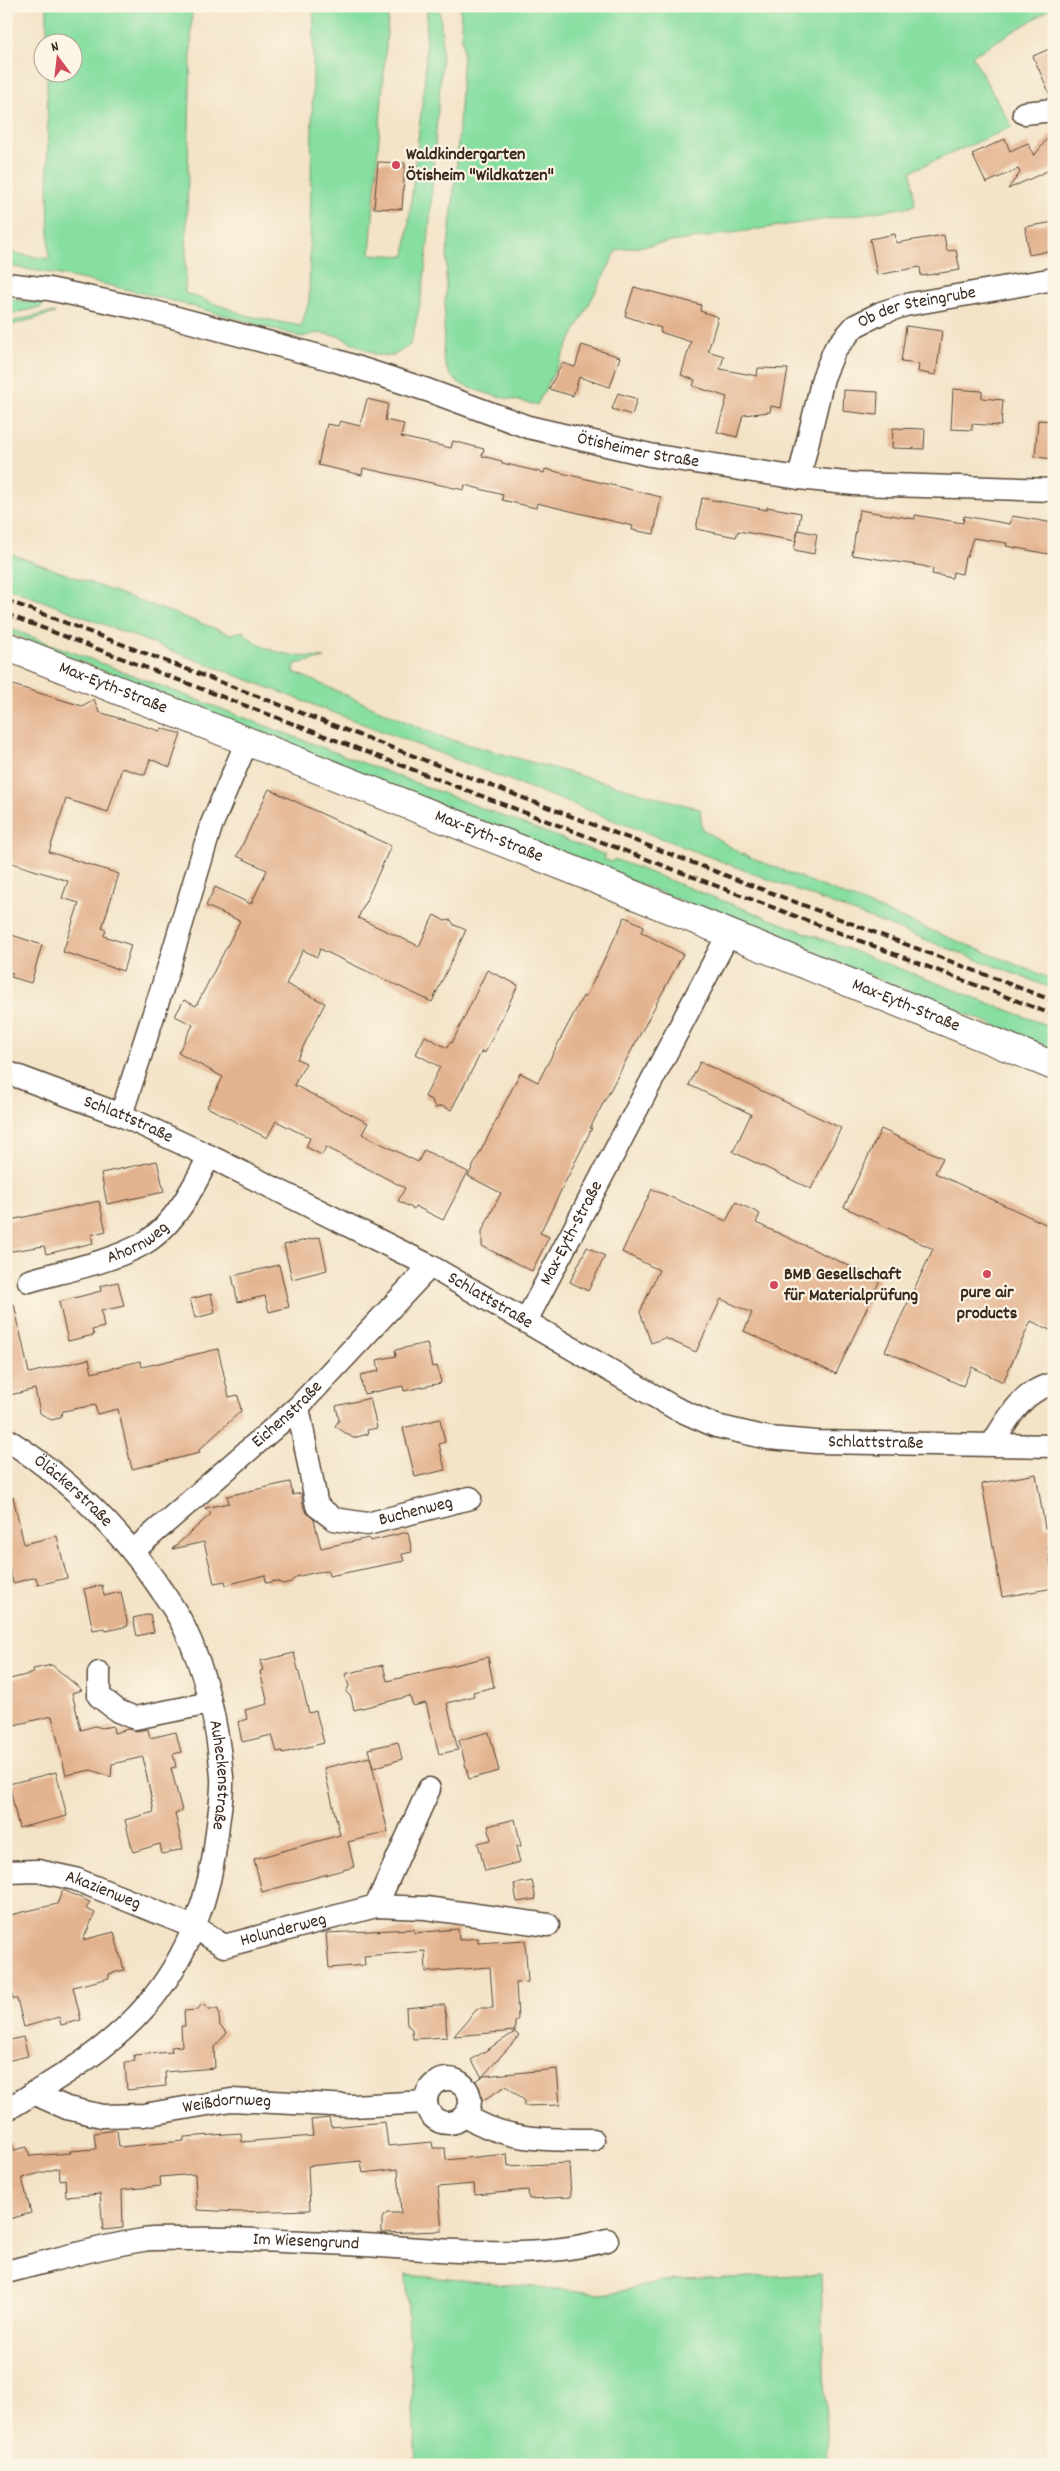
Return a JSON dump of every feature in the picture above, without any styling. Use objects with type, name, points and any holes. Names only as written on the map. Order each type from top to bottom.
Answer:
[{"type":"street","points":[[1024,114],[1054,110]]},
{"type":"street","name":"Ob der Steingrube","points":[[799,478],[823,378],[835,349],[855,326],[881,313],[905,306],[1054,279]]},
{"type":"street","name":"Ötisheimer Straße","points":[[6,284],[49,289],[143,309],[334,360],[427,390],[528,427],[650,455],[799,478],[855,484],[1054,490]]},
{"type":"street","name":"Max-Eyth-Straße","points":[[6,646],[729,933],[1054,1066]]},
{"type":"street","points":[[121,1115],[166,976],[211,826],[247,741]]},
{"type":"street","name":"Max-Eyth-Straße","points":[[526,1321],[729,933]]},
{"type":"street","name":"Schlattstraße","points":[[6,1072],[121,1115],[209,1156],[430,1266],[675,1408],[716,1426],[768,1438],[816,1442],[1054,1446]]},
{"type":"street","name":"Ahornweg","points":[[29,1280],[106,1259],[144,1244],[173,1217],[194,1186],[209,1156]]},
{"type":"street","name":"Eichenstraße","points":[[133,1551],[298,1407],[430,1266]]},
{"type":"street","points":[[992,1444],[1026,1397],[1044,1385],[1054,1384]]},
{"type":"street","name":"Buchenweg","points":[[298,1407],[317,1506],[334,1519],[367,1524],[470,1498]]},
{"type":"street","name":"Öläckerstraße","points":[[6,1440],[68,1484],[133,1551]]},
{"type":"street","name":"Auheckenstraße","points":[[6,2110],[103,2048],[148,2004],[196,1928],[214,1865],[222,1779],[210,1703],[202,1669],[174,1608],[133,1551]]},
{"type":"street","points":[[100,1673],[99,1696],[118,1711],[135,1718],[210,1703]]},
{"type":"street","points":[[376,1906],[429,1789]]},
{"type":"street","name":"Akazienweg","points":[[6,1872],[38,1871],[75,1879],[196,1928]]},
{"type":"street","name":"Holunderweg","points":[[196,1928],[224,1946],[376,1906],[426,1908],[548,1925]]},
{"type":"street","points":[[447,2078],[456,2080],[468,2091],[471,2099],[465,2116],[450,2123],[441,2122],[433,2118],[426,2102],[431,2086],[438,2080],[447,2078]]},
{"type":"street","name":"Weißdornweg","points":[[33,2093],[67,2108],[102,2116],[144,2115],[231,2100],[334,2106],[426,2102]]},
{"type":"street","points":[[465,2116],[481,2126],[511,2135],[550,2140],[593,2140]]},
{"type":"street","name":"Im Wiesengrund","points":[[6,2272],[88,2251],[144,2240],[203,2239],[318,2242],[491,2251],[541,2251],[583,2247],[607,2240]]},
{"type":"green space","points":[[47,6],[192,6],[185,293],[249,316],[301,326],[309,301],[314,6],[389,6],[370,254],[405,256],[425,76],[427,6],[439,6],[442,58],[428,246],[421,296],[410,345],[393,356],[376,355],[339,336],[317,333],[302,337],[118,287],[6,266],[6,252],[49,259],[47,82],[82,82],[82,32],[47,32]]},
{"type":"green space","points":[[460,6],[1054,7],[972,56],[1012,127],[911,171],[915,206],[617,250],[537,405],[482,392],[462,384],[450,375],[443,355],[447,256],[457,162],[463,52]]},
{"type":"green space","points":[[6,298],[43,304],[42,307],[6,315]]},
{"type":"green space","points":[[47,313],[55,313],[6,327],[6,323]]},
{"type":"green space","points":[[6,552],[230,634],[243,631],[251,639],[270,650],[291,655],[325,658],[295,664],[294,672],[441,737],[700,809],[702,829],[740,853],[1054,980],[1054,989],[6,587]]},
{"type":"green space","points":[[6,627],[605,855],[604,859],[612,862],[614,859],[1054,1028],[1054,1049],[6,632]]},
{"type":"green space","points":[[821,2274],[827,2465],[416,2465],[406,2275],[610,2294],[662,2281]]},
{"type":"building","points":[[1054,47],[1054,97],[1051,97],[1033,56]]},
{"type":"building","points":[[1054,130],[1054,168],[1008,189],[1020,173],[1018,169],[986,183],[972,154],[1005,139],[1010,151],[1028,143],[1034,156]]},
{"type":"building","points":[[378,162],[405,163],[402,209],[374,208]]},
{"type":"building","points":[[1054,222],[1054,248],[1049,249],[1049,251],[1029,255],[1025,227]]},
{"type":"building","points":[[895,234],[896,243],[944,235],[947,251],[956,250],[960,270],[921,276],[920,267],[877,275],[870,239]]},
{"type":"building","points":[[634,287],[701,305],[700,311],[718,317],[708,351],[724,356],[720,369],[757,376],[758,368],[788,369],[781,408],[771,406],[770,412],[743,415],[737,437],[717,432],[727,397],[693,386],[695,380],[681,375],[691,342],[660,332],[661,328],[625,316]]},
{"type":"building","points":[[906,326],[942,331],[936,375],[918,372],[919,364],[901,362]]},
{"type":"building","points":[[582,345],[620,357],[610,387],[579,377],[573,396],[549,389],[562,363],[575,367]]},
{"type":"building","points":[[953,389],[982,391],[982,398],[1003,400],[1001,426],[972,424],[972,430],[951,429]]},
{"type":"building","points":[[844,390],[878,392],[877,415],[843,411]]},
{"type":"building","points":[[618,393],[637,399],[632,415],[612,409]]},
{"type":"building","points":[[367,399],[388,404],[385,420],[404,424],[401,437],[451,448],[453,441],[484,449],[482,456],[502,461],[502,463],[544,473],[545,469],[661,497],[654,534],[632,530],[633,526],[537,503],[536,508],[502,500],[503,495],[465,485],[464,490],[363,468],[362,475],[318,465],[327,424],[338,426],[340,421],[360,426]]},
{"type":"building","points":[[1038,420],[1054,421],[1054,459],[1035,457]]},
{"type":"building","points":[[893,428],[925,429],[924,449],[892,448]]},
{"type":"building","points":[[702,498],[767,510],[767,507],[801,513],[796,541],[738,531],[736,537],[696,529]]},
{"type":"building","points":[[859,510],[915,519],[915,515],[963,523],[964,516],[1010,524],[1012,516],[1054,523],[1054,555],[1006,546],[1007,543],[973,538],[967,557],[965,557],[962,574],[953,572],[952,578],[932,574],[933,569],[923,566],[852,555]]},
{"type":"building","points":[[798,530],[817,534],[814,554],[794,550]]},
{"type":"building","points":[[6,683],[82,706],[94,699],[99,712],[160,731],[161,728],[181,734],[170,767],[150,759],[145,775],[122,768],[108,812],[66,799],[49,852],[119,874],[102,928],[106,930],[104,936],[131,945],[123,971],[63,952],[79,903],[62,898],[68,881],[6,861]]},
{"type":"building","points":[[269,789],[391,846],[358,918],[419,946],[434,915],[445,921],[451,920],[454,925],[466,930],[432,1002],[320,949],[317,957],[303,950],[286,984],[325,1003],[297,1059],[306,1063],[294,1085],[368,1123],[362,1134],[418,1162],[424,1150],[468,1172],[443,1220],[415,1206],[414,1209],[398,1201],[405,1188],[326,1147],[322,1155],[306,1147],[310,1138],[276,1121],[267,1138],[207,1107],[223,1077],[178,1053],[193,1025],[175,1016],[184,1000],[196,1006],[240,921],[206,906],[215,887],[251,904],[267,870],[237,856]]},
{"type":"building","points":[[625,917],[644,926],[641,932],[683,954],[590,1128],[592,1128],[540,1233],[549,1237],[532,1271],[482,1246],[482,1231],[501,1193],[468,1176],[520,1073],[538,1082],[583,996],[585,998]]},
{"type":"building","points":[[6,933],[42,945],[31,983],[11,977],[13,973],[6,971]]},
{"type":"building","points":[[487,970],[518,985],[485,1053],[482,1051],[451,1110],[442,1106],[435,1108],[432,1100],[425,1097],[440,1067],[416,1054],[425,1036],[447,1048],[450,1042],[452,1043]]},
{"type":"building","points":[[700,1062],[841,1128],[811,1189],[733,1152],[751,1114],[689,1085]]},
{"type":"building","name":"pure air products","points":[[881,1129],[943,1158],[935,1173],[1054,1228],[1054,1332],[1031,1321],[1003,1382],[972,1367],[963,1386],[885,1351],[933,1249],[844,1207]]},
{"type":"building","points":[[157,1161],[164,1192],[107,1204],[101,1173]]},
{"type":"building","name":"BMB Gesellschaft für Materialprüfung","points":[[652,1189],[726,1221],[736,1202],[760,1214],[756,1223],[880,1280],[836,1374],[744,1331],[752,1313],[721,1299],[696,1352],[665,1338],[651,1343],[640,1312],[659,1270],[622,1252]]},
{"type":"building","points":[[99,1201],[106,1231],[91,1235],[93,1243],[46,1254],[44,1246],[6,1252],[6,1221]]},
{"type":"building","points":[[320,1237],[327,1270],[292,1279],[284,1245]]},
{"type":"building","points":[[587,1247],[605,1256],[588,1291],[570,1282]]},
{"type":"building","points":[[279,1265],[289,1307],[269,1312],[265,1296],[238,1302],[232,1276]]},
{"type":"building","points":[[118,1282],[124,1306],[101,1311],[104,1327],[92,1330],[94,1335],[68,1341],[59,1302],[101,1291],[100,1286]]},
{"type":"building","points":[[211,1294],[215,1313],[195,1318],[190,1299]]},
{"type":"building","points":[[14,1304],[29,1373],[89,1359],[92,1373],[140,1361],[142,1367],[218,1349],[229,1397],[238,1395],[241,1411],[199,1450],[200,1453],[132,1469],[118,1409],[97,1414],[95,1405],[63,1411],[60,1418],[51,1420],[40,1413],[35,1389],[6,1396],[6,1305]]},
{"type":"building","points":[[427,1343],[432,1367],[437,1366],[441,1383],[404,1391],[403,1386],[364,1394],[360,1375],[379,1371],[377,1360],[396,1356],[395,1350]]},
{"type":"building","points":[[370,1398],[377,1428],[367,1430],[368,1434],[353,1438],[335,1426],[339,1420],[336,1406]]},
{"type":"building","points":[[440,1419],[445,1442],[439,1444],[445,1470],[415,1477],[403,1428]]},
{"type":"building","points":[[1036,1474],[1045,1528],[1054,1526],[1054,1547],[1048,1548],[1054,1588],[1002,1597],[982,1484]]},
{"type":"building","points":[[290,1482],[293,1495],[301,1493],[304,1509],[314,1520],[321,1548],[369,1538],[370,1541],[408,1532],[412,1552],[402,1554],[404,1561],[329,1576],[328,1571],[317,1572],[296,1577],[291,1582],[283,1584],[276,1581],[266,1583],[265,1575],[226,1585],[225,1581],[214,1583],[204,1542],[172,1549],[211,1514],[205,1508],[229,1503],[227,1496]]},
{"type":"building","points":[[13,1497],[24,1544],[57,1536],[67,1578],[38,1585],[36,1577],[13,1583],[6,1558],[6,1498]]},
{"type":"building","points":[[102,1585],[104,1596],[121,1592],[128,1626],[106,1631],[105,1628],[93,1630],[84,1589]]},
{"type":"building","points":[[150,1614],[154,1632],[137,1636],[133,1618]]},
{"type":"building","points":[[294,1653],[309,1713],[316,1711],[324,1743],[283,1753],[282,1751],[277,1752],[272,1735],[242,1742],[238,1722],[247,1719],[245,1710],[268,1704],[260,1671],[263,1670],[260,1661]]},
{"type":"building","points":[[488,1657],[494,1687],[473,1692],[474,1696],[447,1703],[458,1750],[439,1754],[426,1703],[413,1706],[410,1696],[354,1710],[351,1697],[346,1692],[349,1686],[345,1674],[383,1665],[387,1681]]},
{"type":"building","points":[[52,1665],[82,1690],[72,1693],[81,1730],[95,1726],[102,1728],[113,1726],[114,1733],[128,1729],[137,1731],[148,1729],[150,1738],[176,1732],[181,1752],[173,1754],[176,1767],[171,1768],[182,1811],[175,1813],[183,1849],[162,1854],[160,1844],[133,1852],[125,1820],[154,1812],[143,1757],[112,1764],[111,1777],[91,1770],[66,1775],[52,1716],[6,1727],[6,1680],[34,1673],[33,1669]]},
{"type":"building","points":[[489,1732],[499,1771],[469,1779],[459,1740]]},
{"type":"building","points":[[398,1742],[402,1759],[373,1768],[368,1749]]},
{"type":"building","points":[[370,1757],[388,1832],[348,1842],[354,1867],[262,1892],[254,1859],[340,1835],[324,1768]]},
{"type":"building","points":[[56,1772],[67,1816],[19,1828],[9,1784]]},
{"type":"building","points":[[515,1819],[521,1846],[516,1847],[520,1862],[485,1871],[478,1843],[491,1840],[488,1826]]},
{"type":"building","points":[[532,1881],[536,1899],[517,1902],[514,1884]]},
{"type":"building","points":[[63,1890],[90,1902],[86,1909],[95,1913],[83,1940],[114,1932],[124,1970],[109,1974],[109,1978],[73,1987],[81,2020],[61,2025],[59,2017],[24,2027],[17,1999],[13,1999],[6,1971],[6,1916],[57,1904]]},
{"type":"building","points":[[414,1929],[414,1933],[458,1929],[459,1940],[478,1938],[478,1943],[525,1940],[528,1982],[516,1983],[518,2019],[515,2022],[515,2031],[454,2036],[478,2008],[493,2008],[490,1967],[426,1972],[425,1951],[364,1956],[365,1965],[329,1968],[326,1933]]},
{"type":"building","points":[[202,2004],[208,2009],[218,2009],[220,2026],[227,2033],[214,2047],[215,2068],[165,2072],[166,2086],[127,2090],[125,2062],[135,2061],[134,2055],[172,2052],[171,2047],[182,2046],[181,2026],[185,2026],[184,2011],[197,2010]]},
{"type":"building","points":[[445,2005],[447,2037],[413,2039],[412,2029],[407,2025],[406,2008]]},
{"type":"building","points":[[515,2032],[519,2036],[482,2077],[471,2060]]},
{"type":"building","points":[[23,2037],[28,2056],[6,2061],[6,2041]]},
{"type":"building","points":[[557,2069],[560,2105],[524,2106],[524,2100],[506,2086],[483,2100],[472,2083],[484,2076]]},
{"type":"building","points":[[329,2118],[331,2127],[385,2122],[388,2146],[432,2142],[433,2148],[445,2148],[446,2160],[507,2154],[508,2166],[569,2163],[571,2197],[529,2199],[528,2190],[475,2195],[474,2184],[438,2187],[442,2231],[382,2233],[382,2218],[387,2213],[401,2213],[398,2169],[363,2173],[361,2161],[308,2166],[310,2210],[237,2212],[197,2210],[195,2174],[160,2177],[161,2186],[122,2190],[123,2228],[103,2230],[100,2194],[66,2197],[65,2179],[60,2180],[59,2168],[22,2178],[31,2213],[6,2220],[6,2142],[12,2141],[14,2150],[27,2147],[30,2156],[96,2149],[94,2133],[117,2130],[119,2147],[184,2141],[184,2137],[241,2133],[242,2142],[313,2136],[311,2120]]},
{"type":"railway","points":[[6,600],[1054,1001]]},
{"type":"railway","points":[[6,614],[1054,1015]]},
{"type":"place","name":"Waldkindergarten Ötisheim \"Wildkatzen\"","points":[[396,165]]},
{"type":"place","name":"pure air products","points":[[987,1274]]},
{"type":"place","name":"BMB Gesellschaft für Materialprüfung","points":[[774,1285]]}]
